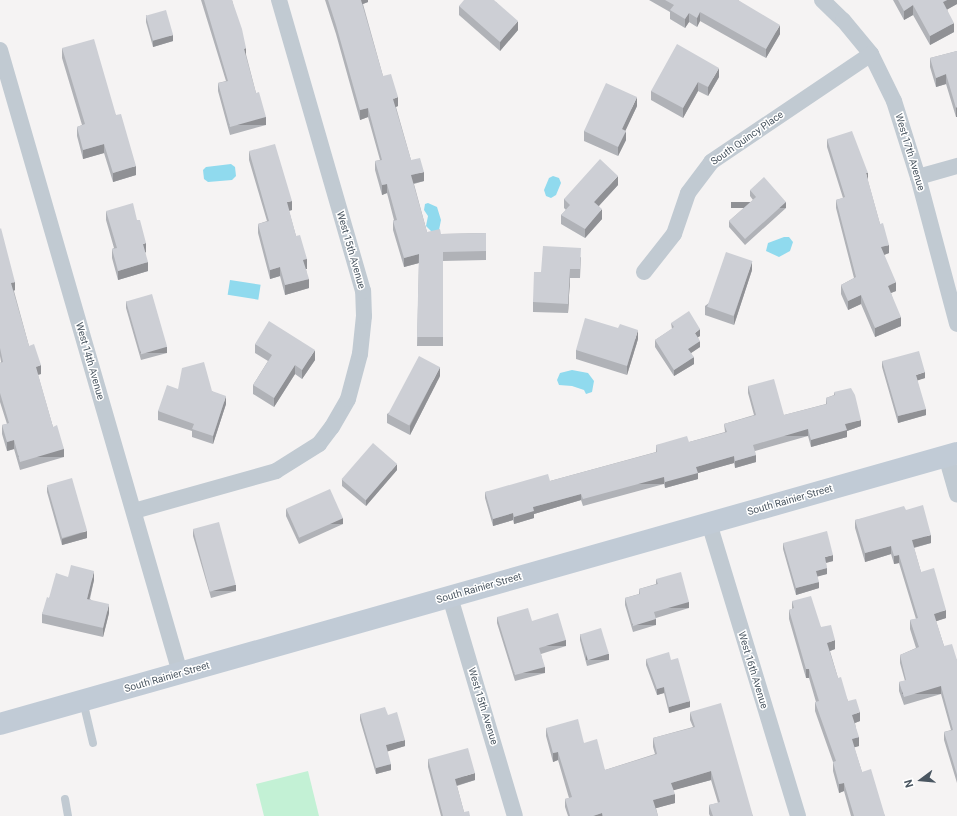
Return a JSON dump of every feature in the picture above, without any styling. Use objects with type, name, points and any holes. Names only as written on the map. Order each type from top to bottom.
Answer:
[{"type":"street","name":"West 15th Avenue","points":[[134,511],[276,471],[319,444],[332,427],[348,399],[360,354],[364,316],[363,291],[278,0]]},
{"type":"street","name":"West 17th Avenue","points":[[822,0],[843,20],[871,54],[894,101],[918,177],[957,324]]},
{"type":"street","name":"West 14th Avenue","points":[[0,50],[180,673]]},
{"type":"street","name":"South Quincy Place","points":[[644,272],[674,234],[688,193],[711,162],[871,54]]},
{"type":"street","points":[[918,177],[957,166]]},
{"type":"street","points":[[951,455],[957,494]]},
{"type":"street","name":"South Rainier Street","points":[[0,724],[951,455]]},
{"type":"street","name":"West 16th Avenue","points":[[709,523],[798,816]]},
{"type":"street","name":"West 15th Avenue","points":[[450,597],[515,816]]},
{"type":"lane","points":[[82,701],[93,743]]},
{"type":"lane","points":[[64,799],[68,816]]},
{"type":"green space","points":[[308,771],[319,816],[264,816],[256,784]]},
{"type":"water","points":[[231,164],[235,167],[236,176],[232,180],[208,182],[204,179],[203,170],[206,167]]},
{"type":"water","points":[[553,176],[559,178],[561,183],[556,195],[551,198],[546,196],[544,190],[549,178]]},
{"type":"water","points":[[428,203],[437,207],[441,220],[439,230],[432,232],[426,226],[428,216],[424,210],[425,204]]},
{"type":"water","points":[[784,237],[789,237],[793,242],[790,251],[779,257],[766,251],[768,243]]},
{"type":"water","points":[[230,280],[261,285],[258,300],[228,295]]},
{"type":"water","points":[[572,370],[588,373],[594,381],[592,392],[586,394],[584,390],[572,386],[559,385],[557,380],[560,373]]},
{"type":"building","points":[[204,0],[232,0],[242,29],[246,48],[244,49],[256,93],[259,92],[266,117],[230,127],[218,83],[228,81]]},
{"type":"building","points":[[328,0],[361,0],[383,76],[391,74],[398,97],[393,99],[411,160],[420,158],[424,172],[411,175],[427,232],[440,229],[441,234],[486,233],[486,251],[443,252],[443,337],[417,337],[419,254],[404,258],[393,221],[397,220],[387,184],[382,185],[375,161],[382,160],[368,108],[360,110]]},
{"type":"building","points":[[464,0],[494,0],[518,21],[500,42],[459,6]]},
{"type":"building","points":[[665,0],[738,0],[780,25],[766,49],[700,12],[697,18],[689,13],[685,19],[670,10],[674,5]]},
{"type":"building","points":[[898,0],[947,0],[943,2],[954,23],[930,36],[913,5],[904,11]]},
{"type":"building","points":[[166,10],[173,35],[153,41],[146,16]]},
{"type":"building","points":[[94,39],[116,115],[121,114],[136,166],[113,173],[104,144],[83,150],[77,127],[85,124],[62,48]]},
{"type":"building","points":[[677,44],[719,68],[708,87],[698,82],[683,108],[651,91]]},
{"type":"building","points":[[957,51],[956,108],[946,74],[936,78],[930,58]]},
{"type":"building","points":[[606,83],[637,97],[622,129],[626,131],[618,147],[584,131]]},
{"type":"building","points":[[852,131],[868,173],[866,173],[880,224],[883,223],[889,245],[881,247],[896,282],[888,286],[901,317],[875,328],[861,295],[848,301],[841,285],[856,277],[836,200],[845,197],[827,139]]},
{"type":"building","points":[[275,144],[292,201],[287,202],[296,236],[300,235],[307,259],[303,260],[309,279],[285,285],[280,267],[270,270],[258,224],[269,221],[249,151]]},
{"type":"building","points":[[600,159],[618,176],[594,202],[602,209],[585,229],[561,215],[570,205],[564,199]]},
{"type":"building","points":[[764,177],[786,202],[745,239],[729,221],[756,197],[750,190]]},
{"type":"building","points":[[133,203],[137,220],[140,220],[146,243],[143,244],[148,262],[118,271],[112,249],[117,248],[106,211]]},
{"type":"building","points":[[1,228],[15,282],[11,283],[29,346],[34,344],[41,365],[36,367],[53,427],[57,425],[64,449],[20,462],[14,440],[7,442],[2,425],[9,423],[0,393],[0,363],[3,362],[0,348]]},
{"type":"building","points":[[543,246],[581,248],[580,269],[570,269],[568,304],[533,302],[534,272],[541,272]]},
{"type":"building","points":[[726,252],[752,261],[734,316],[707,307]]},
{"type":"building","points":[[152,294],[167,347],[141,354],[126,301]]},
{"type":"building","points":[[689,311],[700,329],[695,333],[700,341],[688,349],[694,357],[674,370],[655,340],[674,327],[671,323]]},
{"type":"building","points":[[585,318],[618,328],[620,324],[638,330],[627,366],[576,350]]},
{"type":"building","points":[[269,321],[315,350],[302,370],[295,365],[274,398],[253,385],[272,355],[255,344]]},
{"type":"building","points":[[919,351],[925,372],[916,375],[926,409],[898,416],[882,361]]},
{"type":"building","points":[[419,356],[440,367],[409,426],[388,414]]},
{"type":"building","points":[[204,362],[212,391],[226,396],[213,436],[192,429],[194,424],[158,411],[167,385],[178,389],[182,368]]},
{"type":"building","points":[[774,379],[784,415],[827,404],[826,398],[835,395],[834,392],[851,388],[855,395],[861,420],[845,424],[847,430],[811,440],[808,429],[753,445],[756,455],[735,461],[734,456],[696,467],[698,473],[665,482],[664,477],[583,499],[581,494],[533,507],[534,511],[514,517],[513,513],[493,519],[485,492],[548,474],[550,481],[657,452],[656,445],[687,436],[689,442],[727,432],[724,424],[756,415],[748,386]]},
{"type":"building","points":[[373,443],[397,464],[366,500],[342,479]]},
{"type":"building","points":[[72,478],[87,531],[62,538],[47,485]]},
{"type":"building","points":[[330,489],[343,518],[299,538],[286,509]]},
{"type":"building","points":[[923,505],[931,535],[912,540],[921,572],[934,568],[946,610],[934,614],[944,646],[952,644],[957,660],[957,775],[944,732],[953,730],[941,686],[904,697],[899,682],[906,680],[900,655],[919,647],[910,620],[918,618],[899,555],[894,556],[891,546],[865,553],[855,520],[904,506],[906,510]]},
{"type":"building","points":[[219,522],[236,585],[210,592],[193,529]]},
{"type":"building","points":[[827,531],[833,555],[825,557],[827,568],[816,571],[819,582],[796,588],[783,543]]},
{"type":"building","points":[[71,565],[94,571],[87,599],[109,604],[103,628],[42,614],[47,597],[49,598],[56,573],[68,577]]},
{"type":"building","points":[[681,572],[689,602],[654,612],[656,619],[633,626],[625,598],[640,594],[639,589],[658,584],[656,579]]},
{"type":"building","points":[[811,596],[821,627],[831,625],[835,640],[827,643],[838,678],[841,677],[848,701],[856,699],[860,712],[852,715],[859,737],[852,739],[862,772],[871,769],[885,816],[854,816],[844,783],[839,784],[833,762],[836,761],[815,702],[819,701],[809,669],[806,669],[789,610],[794,608],[792,601]]},
{"type":"building","points":[[528,608],[532,621],[558,613],[566,640],[539,648],[545,667],[515,675],[497,617]]},
{"type":"building","points":[[601,628],[609,654],[588,660],[580,634]]},
{"type":"building","points":[[669,652],[671,660],[678,658],[690,701],[669,707],[664,687],[657,689],[646,659]]},
{"type":"building","points":[[721,703],[753,816],[713,816],[709,805],[720,802],[711,771],[671,783],[675,794],[653,800],[658,816],[603,816],[602,813],[593,816],[570,816],[565,799],[572,797],[558,752],[553,753],[546,728],[578,719],[584,743],[597,739],[605,770],[657,754],[653,738],[695,727],[690,712]]},
{"type":"building","points":[[385,707],[388,715],[397,712],[405,740],[386,745],[391,764],[376,768],[360,714]]},
{"type":"building","points":[[468,748],[475,773],[455,779],[464,812],[469,811],[470,816],[443,816],[428,759]]}]
